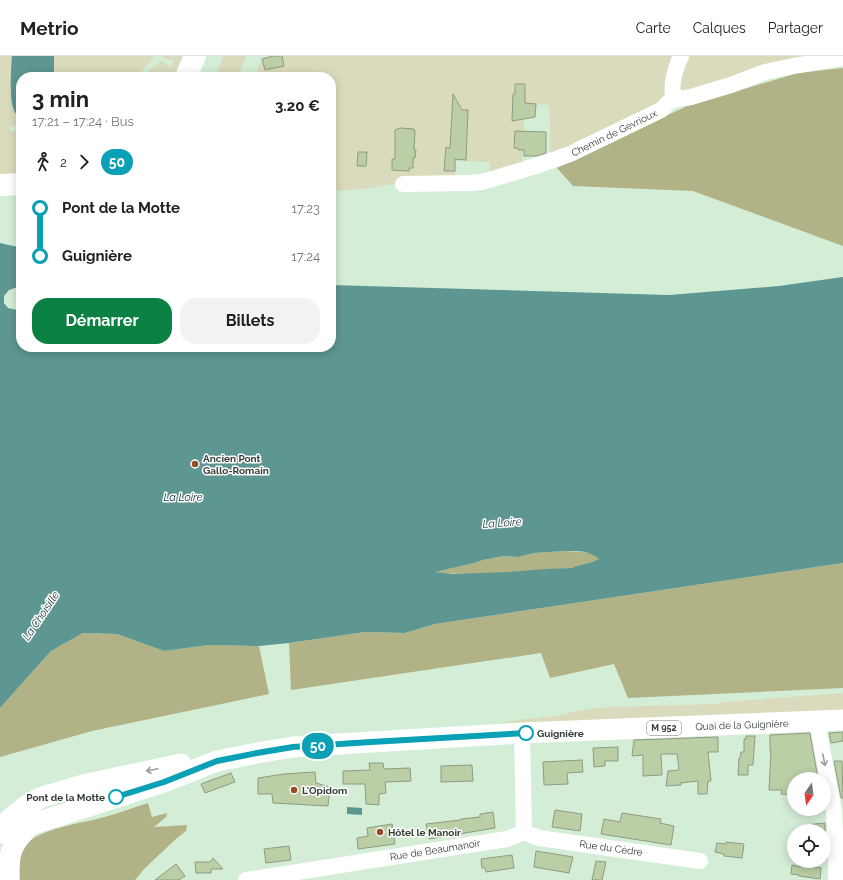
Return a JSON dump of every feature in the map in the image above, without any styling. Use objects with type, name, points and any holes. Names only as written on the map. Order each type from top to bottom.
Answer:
[{"type":"highway","points":[[188,72],[195,56]]},
{"type":"highway","points":[[203,72],[209,56]]},
{"type":"highway","points":[[0,185],[16,184]]},
{"type":"highway","points":[[0,198],[16,196]]},
{"type":"main road","name":"Quai de la Guignière","points":[[30,825],[164,782],[217,761],[293,747],[522,733],[843,720]]},
{"type":"main road","points":[[0,829],[26,806],[42,797],[82,785],[198,760],[217,761]]},
{"type":"main road","points":[[8,880],[10,856],[13,848],[18,839],[30,825]]},
{"type":"main road","name":"M 952","points":[[0,833],[30,825]]},
{"type":"main road","points":[[0,856],[4,880]]},
{"type":"street","points":[[678,99],[673,95],[672,89],[678,62],[681,56]]},
{"type":"street","name":"Chemin de Gevrioux","points":[[403,184],[481,182],[554,160],[583,148],[661,110],[669,102],[731,85],[765,72],[843,58]]},
{"type":"street","points":[[817,722],[834,811],[836,880]]},
{"type":"street","points":[[522,733],[524,832]]},
{"type":"street","name":"Rue du Cèdre","points":[[524,832],[539,838],[700,861]]},
{"type":"street","name":"Rue de Beaumanoir","points":[[246,880],[507,839],[524,832]]},
{"type":"green space","points":[[0,56],[154,56],[141,72],[16,72],[16,126],[10,126],[10,131],[16,131],[16,174],[0,176],[0,105],[2,104],[0,103]]},
{"type":"green space","points":[[162,56],[186,56],[178,72],[149,72],[158,63],[161,62],[164,62],[171,68],[174,60],[165,59]]},
{"type":"green space","points":[[223,56],[246,56],[240,72],[218,72]]},
{"type":"green space","points":[[282,56],[676,56],[668,90],[662,102],[550,156],[550,117],[548,105],[525,103],[522,165],[489,175],[490,162],[456,161],[455,179],[409,182],[347,190],[336,190],[336,72],[257,72],[258,66],[262,61],[265,70],[284,66]]},
{"type":"green space","points":[[684,56],[836,56],[691,93],[678,89]]},
{"type":"green space","points":[[843,68],[843,246],[693,191],[573,186],[557,168],[687,106],[798,73]]},
{"type":"green space","points":[[564,551],[592,553],[599,559],[581,566],[566,568],[486,574],[434,572],[503,556],[518,557],[534,553]]},
{"type":"green space","points":[[843,563],[843,688],[628,698],[614,664],[550,678],[541,653],[291,690],[289,643],[365,632],[405,633],[435,624]]},
{"type":"green space","points":[[83,633],[117,634],[164,651],[209,645],[259,646],[269,694],[92,731],[0,757],[0,708],[51,651]]},
{"type":"green space","points":[[843,693],[843,714],[504,727],[503,723],[516,720],[555,716],[587,709],[717,704],[723,702]]},
{"type":"green space","points":[[148,803],[152,817],[167,813],[166,817],[154,827],[187,825],[186,831],[145,868],[135,880],[20,880],[20,858],[23,849],[32,839],[50,831],[107,816]]},
{"type":"water","points":[[12,56],[54,56],[54,72],[16,72],[16,113],[12,106]]},
{"type":"water","name":"La Loire","points":[[0,243],[16,246],[16,288],[9,290],[4,296],[4,303],[8,308],[16,310],[16,352],[336,352],[336,285],[669,295],[779,286],[843,277],[843,563],[435,624],[405,633],[365,632],[259,646],[209,645],[164,651],[117,634],[83,633],[51,651],[0,708]],"holes":[[[578,551],[591,554],[599,559],[571,568],[453,574],[435,572],[503,556],[518,557],[534,553]]]},
{"type":"water","points":[[347,807],[362,808],[362,815],[347,814]]},
{"type":"building","points":[[273,56],[282,56],[284,66],[265,70],[262,59]]},
{"type":"building","points":[[515,84],[525,84],[525,103],[536,104],[535,117],[512,121]]},
{"type":"building","points":[[453,94],[462,110],[468,110],[466,160],[455,159],[455,171],[444,171],[446,147],[450,148]]},
{"type":"building","points":[[400,128],[414,129],[415,131],[415,158],[413,158],[413,168],[409,168],[409,171],[392,170],[392,159],[395,159],[395,130]]},
{"type":"building","points":[[515,131],[546,132],[546,153],[536,156],[524,156],[524,150],[514,148]]},
{"type":"building","points":[[358,152],[367,152],[366,166],[357,166]]},
{"type":"building","points":[[843,732],[843,741],[831,743],[829,733]]},
{"type":"building","points":[[810,733],[817,772],[787,772],[787,794],[781,794],[782,790],[769,790],[771,751],[770,735]]},
{"type":"building","points":[[746,736],[755,736],[753,765],[748,765],[748,775],[738,775],[739,758],[741,752],[744,752],[744,739],[746,739]]},
{"type":"building","points":[[718,737],[718,752],[708,752],[711,781],[708,781],[707,794],[698,794],[698,781],[680,783],[681,785],[666,786],[668,771],[679,770],[677,754],[661,754],[662,775],[643,776],[643,755],[632,756],[634,740]]},
{"type":"building","points":[[618,747],[618,761],[605,761],[605,766],[594,767],[593,748]]},
{"type":"building","points":[[582,760],[583,772],[567,773],[568,784],[544,785],[543,762]]},
{"type":"building","points":[[834,761],[842,761],[843,798],[841,798]]},
{"type":"building","points":[[369,763],[383,763],[384,769],[410,768],[411,781],[385,782],[386,793],[379,794],[379,805],[366,804],[365,784],[343,784],[343,771],[370,770]]},
{"type":"building","points":[[472,765],[473,781],[441,782],[441,766]]},
{"type":"building","name":"L'Opidom","points":[[315,772],[316,783],[330,787],[328,806],[273,803],[272,794],[258,794],[258,778],[284,774]]},
{"type":"building","points":[[231,773],[235,782],[205,793],[201,784]]},
{"type":"building","points":[[555,810],[582,814],[580,831],[552,827]]},
{"type":"building","points":[[493,812],[495,828],[429,839],[426,824],[480,817],[480,814]]},
{"type":"building","points":[[622,813],[661,819],[660,823],[674,826],[671,845],[601,834],[604,819],[620,822]]},
{"type":"building","name":"Hôtel le Manoir","points":[[392,824],[395,844],[358,849],[357,838],[368,836],[367,828]]},
{"type":"building","points":[[726,842],[744,844],[742,858],[724,856],[724,854],[715,852],[717,843],[726,844]]},
{"type":"building","points":[[289,846],[291,860],[266,863],[264,849]]},
{"type":"building","points":[[536,851],[573,857],[569,873],[534,867]]},
{"type":"building","points":[[512,855],[514,868],[486,872],[485,868],[482,868],[481,859]]},
{"type":"building","points":[[213,858],[223,869],[211,869],[211,873],[196,873],[195,862],[210,862]]},
{"type":"building","points":[[596,861],[606,862],[602,880],[592,880]]},
{"type":"building","points":[[176,864],[185,876],[179,880],[155,880]]},
{"type":"building","points":[[792,868],[821,868],[820,879],[791,874]]},
{"type":"bus line","name":"50","points":[[116,797],[164,782],[217,761],[293,747],[526,733]]},
{"type":"place","name":"Ancien Pont Gallo-Romain","points":[[195,464]]},
{"type":"place","name":"Guignière","points":[[526,733]]},
{"type":"place","name":"L'Opidom","points":[[294,790]]},
{"type":"place","name":"Pont de la Motte","points":[[116,797]]},
{"type":"place","name":"Hôtel le Manoir","points":[[380,832]]},
{"type":"water label","name":"La Choisille","points":[[41,616]]}]
